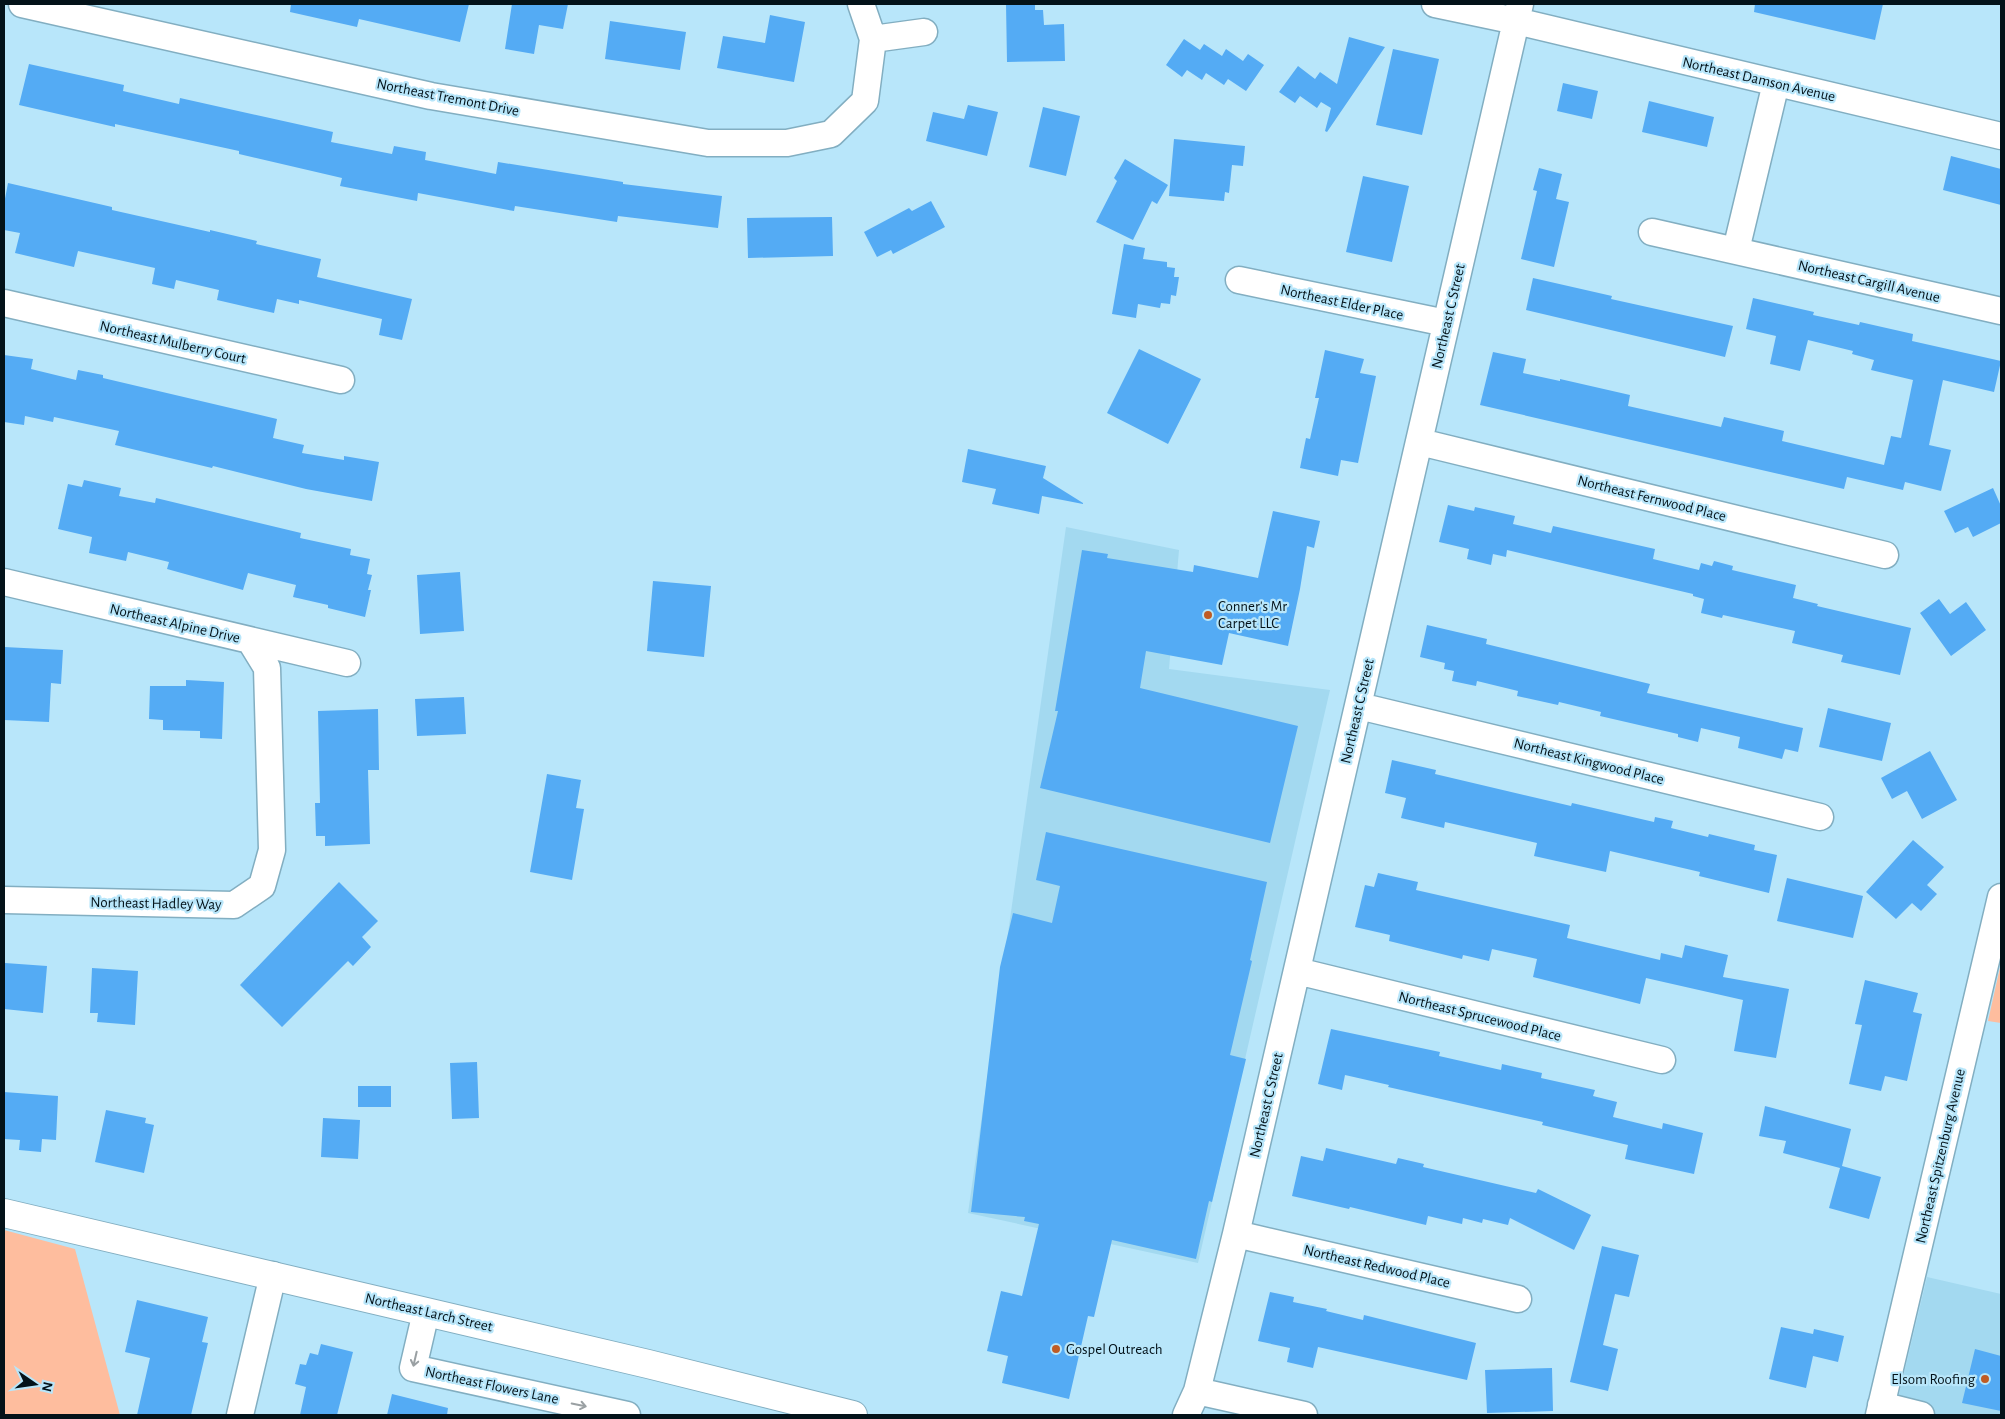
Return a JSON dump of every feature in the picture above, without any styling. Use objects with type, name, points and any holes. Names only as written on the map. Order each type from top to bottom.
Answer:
[{"type":"main road","name":"Northeast Larch Street","points":[[4,1213],[648,1364],[853,1415]]},
{"type":"street","name":"Northeast Tremont Drive","points":[[22,4],[431,96],[708,142],[787,144],[831,134],[865,101],[873,39]]},
{"type":"street","points":[[861,4],[873,39],[924,32]]},
{"type":"street","name":"Northeast Damson Avenue","points":[[1435,4],[1518,12],[1776,83],[2001,136]]},
{"type":"street","name":"Northeast C Street","points":[[1186,1415],[1197,1391],[1236,1234],[1518,12]]},
{"type":"street","points":[[1736,250],[1776,83]]},
{"type":"street","name":"Northeast Cargill Avenue","points":[[1652,232],[2001,311]]},
{"type":"street","name":"Northeast Elder Place","points":[[1238,280],[1446,323]]},
{"type":"street","name":"Northeast Mulberry Court","points":[[4,303],[342,380]]},
{"type":"street","name":"Northeast Fernwood Place","points":[[1420,442],[1885,555]]},
{"type":"street","name":"Northeast Alpine Drive","points":[[4,582],[251,642],[347,663]]},
{"type":"street","name":"Northeast Hadley Way","points":[[4,900],[234,905],[262,886],[272,850],[267,668],[251,642]]},
{"type":"street","name":"Northeast Kingwood Place","points":[[1359,706],[1820,817]]},
{"type":"street","name":"Northeast Spitzenburg Avenue","points":[[1880,1410],[2001,898]]},
{"type":"street","name":"Northeast Sprucewood Place","points":[[1297,972],[1662,1060]]},
{"type":"street","name":"Northeast Redwood Place","points":[[1236,1234],[1518,1299]]},
{"type":"street","points":[[240,1415],[273,1275]]},
{"type":"street","name":"Northeast Flowers Lane","points":[[426,1312],[413,1368],[627,1415]]},
{"type":"street","points":[[1197,1391],[1304,1415]]},
{"type":"street","points":[[1880,1410],[1921,1415]]},
{"type":"shaded area","points":[[1066,527],[1179,550],[1169,669],[1330,690],[1198,1263],[968,1213]]},
{"type":"shaded area","points":[[2001,963],[2001,1023],[1988,1021]]},
{"type":"shaded area","points":[[4,1230],[75,1249],[120,1415],[4,1415]]},
{"type":"shaded area","points":[[1927,1277],[2001,1294],[2001,1415],[1894,1415]]},
{"type":"building","points":[[291,4],[469,4],[460,42],[359,19],[357,27],[290,12]]},
{"type":"building","points":[[512,4],[568,4],[563,29],[539,25],[534,54],[505,49]]},
{"type":"building","points":[[1006,4],[1035,4],[1035,10],[1043,10],[1044,25],[1064,24],[1065,61],[1007,62]]},
{"type":"building","points":[[1755,4],[1883,4],[1875,40],[1754,12]]},
{"type":"building","points":[[770,15],[805,22],[794,82],[717,68],[723,36],[765,43]]},
{"type":"building","points":[[610,21],[686,32],[680,70],[605,59]]},
{"type":"building","points":[[1349,37],[1385,47],[1327,132],[1325,131],[1331,108],[1321,102],[1317,108],[1300,96],[1295,103],[1279,92],[1298,66],[1315,79],[1320,72],[1337,84]]},
{"type":"building","points":[[1184,39],[1200,50],[1204,44],[1222,56],[1226,49],[1243,61],[1248,54],[1264,65],[1246,91],[1228,79],[1224,85],[1206,73],[1202,80],[1187,70],[1182,77],[1166,65]]},
{"type":"building","points":[[1393,49],[1439,59],[1422,135],[1376,125]]},
{"type":"building","points":[[29,64],[124,85],[123,91],[179,104],[180,98],[333,132],[331,142],[392,154],[394,146],[426,152],[425,160],[496,174],[498,162],[623,182],[623,184],[722,196],[718,228],[618,216],[617,222],[515,206],[514,211],[418,193],[417,201],[340,186],[342,178],[239,154],[239,151],[115,124],[115,127],[19,105]]},
{"type":"building","points":[[1563,83],[1598,91],[1592,119],[1557,111]]},
{"type":"building","points":[[1649,101],[1714,117],[1707,147],[1642,132]]},
{"type":"building","points":[[968,105],[998,112],[987,156],[926,141],[933,112],[964,119]]},
{"type":"building","points":[[1043,107],[1080,116],[1066,176],[1029,167]]},
{"type":"building","points":[[1174,139],[1245,146],[1243,166],[1232,165],[1229,193],[1225,192],[1224,201],[1169,196]]},
{"type":"building","points":[[1951,156],[2001,169],[2001,205],[1943,190]]},
{"type":"building","points":[[1125,159],[1168,185],[1157,204],[1152,201],[1133,240],[1096,222],[1117,181],[1114,178]]},
{"type":"building","points":[[1539,168],[1562,174],[1556,199],[1569,202],[1554,267],[1521,259],[1537,191],[1533,190]]},
{"type":"building","points":[[1363,176],[1409,186],[1392,262],[1346,252]]},
{"type":"building","points":[[8,183],[112,207],[112,210],[257,241],[256,244],[321,259],[317,277],[412,299],[402,340],[379,335],[382,319],[299,300],[299,304],[277,299],[274,313],[217,300],[219,290],[176,280],[174,289],[152,284],[155,268],[78,251],[74,267],[15,253],[20,233],[4,230],[4,204]]},
{"type":"building","points":[[931,201],[945,227],[893,254],[891,250],[877,257],[864,232],[909,208],[912,211]]},
{"type":"building","points":[[832,217],[833,256],[748,258],[747,218]]},
{"type":"building","points":[[1124,244],[1145,248],[1143,259],[1167,262],[1167,267],[1175,268],[1174,277],[1179,277],[1176,296],[1171,295],[1170,304],[1161,303],[1160,308],[1138,304],[1136,318],[1112,314]]},
{"type":"building","points":[[1533,278],[1612,296],[1611,299],[1733,326],[1725,357],[1526,310]]},
{"type":"building","points":[[1753,298],[1814,312],[1813,315],[1859,325],[1860,322],[1913,334],[1912,341],[2001,361],[1994,392],[1943,380],[1929,445],[1951,450],[1941,491],[1905,482],[1903,490],[1847,477],[1844,489],[1480,405],[1493,352],[1526,359],[1523,373],[1560,381],[1560,379],[1630,395],[1628,406],[1721,427],[1724,417],[1784,431],[1782,441],[1884,465],[1891,436],[1901,438],[1913,380],[1871,370],[1874,360],[1852,354],[1853,351],[1808,340],[1800,371],[1770,364],[1776,336],[1746,329]]},
{"type":"building","points":[[1139,349],[1201,379],[1168,444],[1107,413]]},
{"type":"building","points":[[1325,350],[1364,359],[1360,373],[1376,376],[1358,463],[1341,460],[1338,476],[1300,468],[1306,438],[1310,439],[1319,398],[1315,398]]},
{"type":"building","points":[[4,355],[33,359],[31,369],[76,380],[78,370],[103,375],[103,378],[277,419],[273,438],[304,445],[302,453],[344,460],[344,456],[379,462],[372,501],[306,489],[213,466],[212,468],[115,445],[119,431],[54,417],[53,422],[25,416],[24,425],[4,422]]},
{"type":"building","points":[[968,449],[1046,466],[1043,478],[1083,504],[1042,496],[1039,514],[992,504],[996,489],[962,482]]},
{"type":"building","points":[[84,480],[121,488],[119,496],[155,503],[156,498],[301,533],[300,538],[351,549],[350,555],[370,559],[367,574],[372,575],[368,590],[371,590],[365,617],[328,608],[328,605],[293,597],[296,585],[248,573],[243,590],[167,569],[169,562],[128,552],[126,561],[89,553],[92,537],[58,529],[68,484],[82,487]]},
{"type":"building","points":[[1993,488],[2001,506],[2001,523],[1973,537],[1968,527],[1955,533],[1944,511]]},
{"type":"building","points":[[1448,505],[1474,511],[1475,507],[1515,516],[1513,524],[1551,533],[1553,526],[1655,549],[1653,559],[1699,570],[1701,563],[1712,566],[1714,561],[1733,566],[1732,570],[1796,585],[1793,598],[1818,604],[1817,606],[1911,628],[1900,675],[1841,662],[1843,655],[1792,643],[1795,631],[1723,615],[1722,618],[1701,613],[1704,599],[1693,596],[1693,594],[1507,550],[1506,557],[1493,554],[1491,565],[1467,559],[1469,549],[1439,542]]},
{"type":"building","points":[[1273,511],[1320,521],[1314,548],[1307,546],[1288,646],[1229,633],[1222,665],[1146,651],[1140,688],[1298,726],[1270,843],[1040,788],[1058,711],[1055,711],[1082,550],[1108,554],[1107,558],[1193,572],[1194,565],[1258,578]]},
{"type":"building","points":[[460,572],[464,631],[420,634],[417,575]]},
{"type":"building","points":[[653,581],[711,586],[704,657],[647,651]]},
{"type":"building","points":[[1939,599],[1950,614],[1966,602],[1986,630],[1951,656],[1920,613]]},
{"type":"building","points":[[1427,625],[1487,639],[1486,644],[1650,684],[1647,693],[1803,728],[1798,752],[1785,749],[1782,759],[1738,748],[1740,737],[1701,728],[1698,742],[1678,737],[1678,734],[1600,716],[1601,712],[1559,702],[1558,705],[1517,696],[1518,691],[1477,681],[1476,686],[1452,681],[1454,671],[1444,669],[1445,663],[1420,657]]},
{"type":"building","points":[[4,647],[63,650],[61,684],[51,683],[49,722],[4,720]]},
{"type":"building","points":[[186,680],[224,682],[222,739],[200,738],[200,731],[163,730],[163,720],[149,719],[150,686],[186,686]]},
{"type":"building","points":[[464,697],[466,734],[417,736],[415,699]]},
{"type":"building","points":[[1828,708],[1891,723],[1882,761],[1819,747]]},
{"type":"building","points":[[378,709],[379,770],[368,770],[370,844],[325,846],[325,836],[316,836],[315,803],[320,803],[318,711]]},
{"type":"building","points":[[1930,751],[1957,800],[1922,819],[1907,791],[1892,799],[1881,778]]},
{"type":"building","points":[[1392,760],[1436,770],[1435,774],[1571,806],[1572,803],[1654,822],[1655,817],[1673,821],[1671,828],[1708,837],[1709,834],[1755,845],[1754,850],[1777,855],[1769,893],[1699,876],[1700,872],[1610,851],[1606,872],[1534,856],[1537,843],[1445,822],[1444,828],[1401,818],[1406,798],[1385,793]]},
{"type":"building","points":[[547,774],[581,780],[576,808],[584,809],[572,880],[530,872]]},
{"type":"building","points":[[1046,832],[1267,882],[1250,960],[1252,961],[1230,1055],[1246,1059],[1212,1202],[1209,1201],[1196,1259],[1112,1240],[1094,1317],[1088,1316],[1069,1399],[1002,1383],[1008,1356],[987,1351],[1001,1291],[1022,1296],[1039,1224],[1024,1221],[1025,1217],[971,1212],[1000,967],[1013,913],[1052,923],[1060,886],[1036,880]]},
{"type":"building","points":[[1913,840],[1944,867],[1927,885],[1937,894],[1921,911],[1912,903],[1896,919],[1866,892]]},
{"type":"building","points":[[1378,873],[1418,882],[1416,890],[1570,925],[1567,938],[1660,960],[1661,953],[1682,958],[1685,945],[1728,955],[1723,977],[1789,989],[1776,1058],[1734,1051],[1743,1000],[1646,978],[1640,1004],[1533,977],[1537,959],[1492,949],[1489,961],[1463,955],[1462,959],[1389,941],[1390,935],[1355,927],[1365,885],[1374,887]]},
{"type":"building","points":[[1787,878],[1863,896],[1853,938],[1777,921]]},
{"type":"building","points":[[339,882],[378,921],[362,937],[371,947],[353,966],[348,961],[282,1027],[240,985]]},
{"type":"building","points":[[5,963],[47,966],[43,1013],[4,1009]]},
{"type":"building","points":[[92,968],[138,971],[135,1025],[97,1022],[98,1013],[90,1013]]},
{"type":"building","points":[[1865,980],[1918,993],[1913,1012],[1922,1014],[1907,1081],[1885,1076],[1881,1091],[1849,1084],[1862,1025],[1855,1024]]},
{"type":"building","points":[[1331,1029],[1440,1052],[1439,1056],[1501,1070],[1502,1064],[1542,1073],[1541,1078],[1595,1090],[1593,1096],[1617,1102],[1613,1117],[1662,1129],[1663,1123],[1703,1133],[1694,1174],[1625,1159],[1628,1145],[1542,1125],[1543,1122],[1388,1087],[1389,1085],[1345,1075],[1342,1090],[1318,1084]]},
{"type":"building","points":[[477,1062],[479,1118],[452,1119],[450,1063]]},
{"type":"building","points":[[358,1086],[391,1086],[391,1107],[358,1107]]},
{"type":"building","points":[[4,1092],[58,1096],[56,1140],[42,1139],[41,1152],[19,1150],[20,1140],[4,1139]]},
{"type":"building","points":[[1765,1106],[1851,1129],[1842,1166],[1881,1177],[1869,1219],[1829,1208],[1840,1168],[1783,1153],[1786,1141],[1759,1136]]},
{"type":"building","points":[[106,1110],[146,1118],[145,1123],[154,1125],[144,1173],[95,1162]]},
{"type":"building","points":[[323,1118],[360,1120],[358,1159],[321,1157]]},
{"type":"building","points":[[1326,1148],[1396,1164],[1398,1158],[1424,1164],[1423,1167],[1536,1193],[1538,1189],[1591,1215],[1574,1250],[1510,1218],[1508,1225],[1483,1219],[1482,1223],[1463,1218],[1462,1224],[1428,1216],[1426,1225],[1350,1207],[1349,1209],[1292,1196],[1301,1156],[1323,1161]]},
{"type":"building","points":[[1602,1246],[1639,1255],[1629,1297],[1615,1294],[1603,1345],[1618,1349],[1608,1391],[1570,1382]]},
{"type":"building","points":[[1270,1292],[1294,1297],[1293,1302],[1327,1309],[1326,1311],[1363,1320],[1364,1315],[1476,1343],[1467,1380],[1318,1347],[1313,1368],[1287,1362],[1290,1348],[1258,1341]]},
{"type":"building","points":[[137,1300],[208,1317],[202,1342],[208,1343],[191,1415],[137,1415],[150,1358],[125,1352]]},
{"type":"building","points":[[1781,1327],[1813,1334],[1814,1329],[1844,1336],[1838,1362],[1813,1356],[1806,1388],[1769,1379]]},
{"type":"building","points":[[321,1344],[353,1352],[337,1415],[300,1415],[306,1387],[295,1384],[300,1364],[306,1365],[310,1353],[318,1355]]},
{"type":"building","name":"Elsom Roofing","points":[[1975,1349],[2001,1356],[2001,1411],[1962,1403]]},
{"type":"building","points":[[1552,1368],[1553,1411],[1487,1413],[1485,1370]]},
{"type":"building","points":[[392,1394],[448,1408],[447,1415],[387,1415]]},
{"type":"place","name":"Conner's Mr Carpet LLC","points":[[1208,615]]},
{"type":"place","name":"Gospel Outreach","points":[[1056,1349]]},
{"type":"place","name":"Elsom Roofing","points":[[1985,1379]]}]
